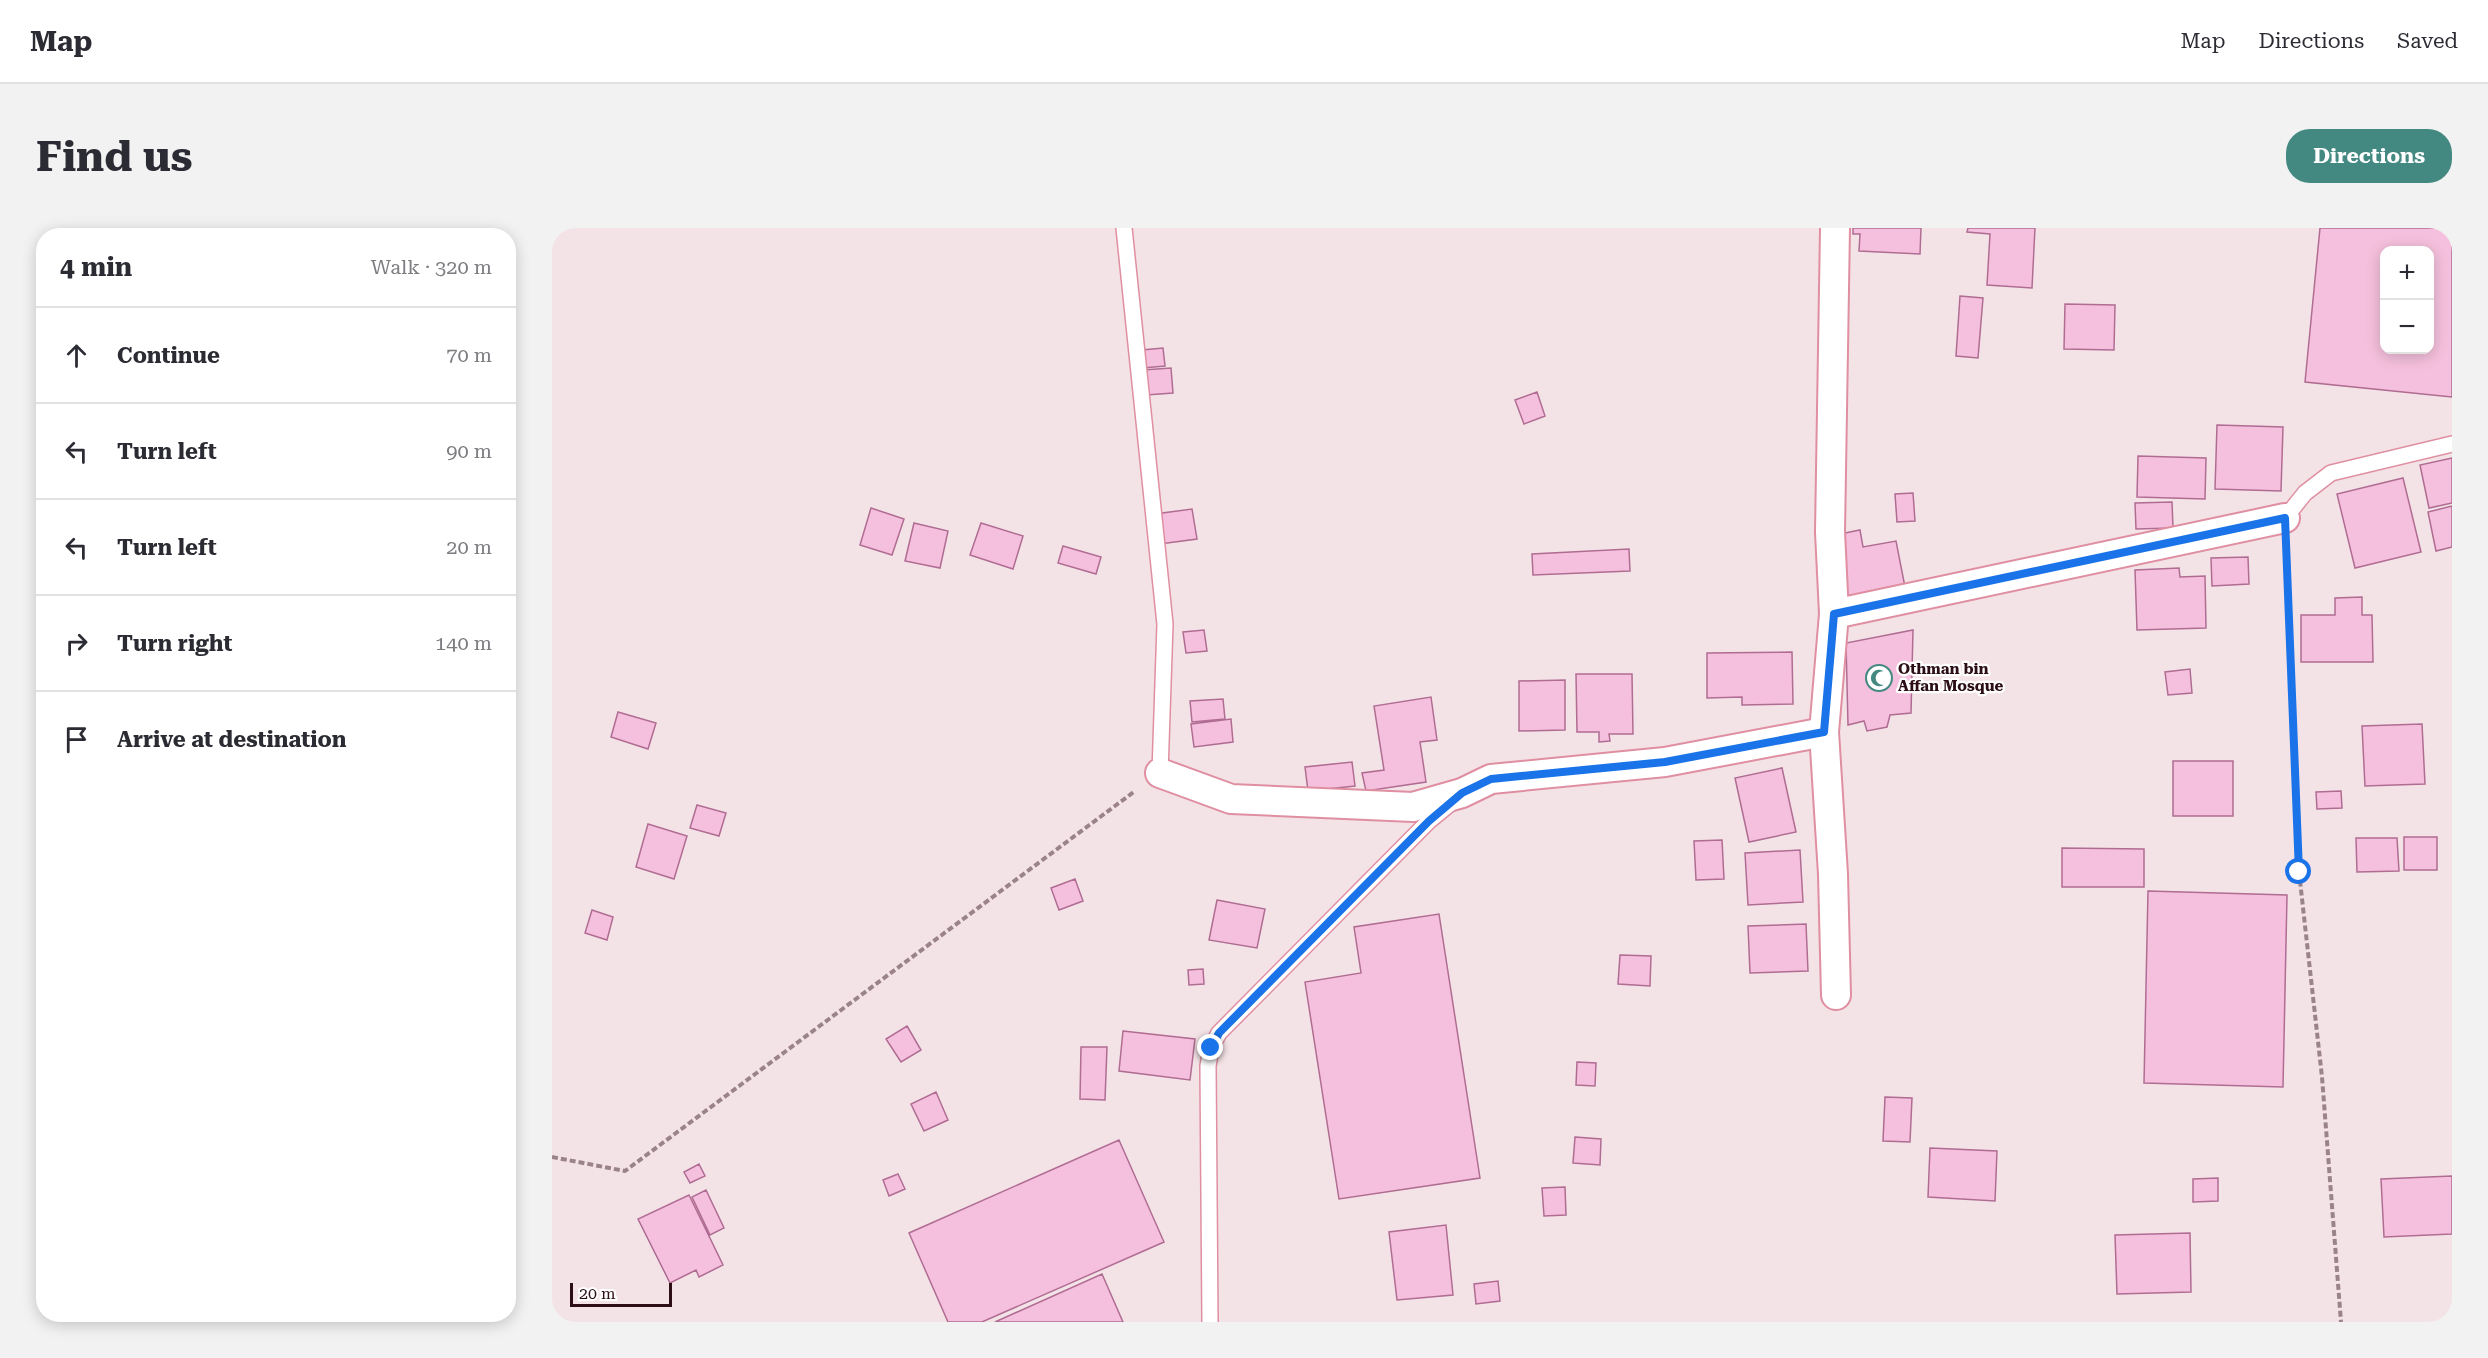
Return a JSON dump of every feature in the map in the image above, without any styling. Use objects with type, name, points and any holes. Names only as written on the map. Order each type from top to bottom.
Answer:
[{"type":"street","points":[[1835,228],[1830,521],[1834,614],[1824,732],[1833,874],[1836,995]]},
{"type":"street","points":[[1834,614],[2285,518]]},
{"type":"street","points":[[1160,773],[1231,799],[1413,807],[1462,793],[1491,779],[1665,762],[1824,732]]},
{"type":"lane","points":[[1124,228],[1165,624],[1160,773]]},
{"type":"lane","points":[[2285,518],[2305,493],[2331,473],[2452,444]]},
{"type":"lane","points":[[1210,1322],[1208,1066],[1211,1048],[1227,1024],[1429,821],[1462,793]]},
{"type":"path","points":[[2285,518],[2299,872],[2322,1077],[2341,1322]]},
{"type":"path","points":[[552,1157],[625,1171],[1160,773]]},
{"type":"building","points":[[1853,228],[1921,228],[1920,254],[1859,251],[1860,234],[1853,234]]},
{"type":"building","points":[[1968,228],[2035,228],[2032,288],[1987,285],[1990,234],[1967,232]]},
{"type":"building","points":[[2320,228],[2452,228],[2452,397],[2305,382]]},
{"type":"building","points":[[1960,296],[1983,298],[1978,358],[1956,356]]},
{"type":"building","points":[[2065,304],[2115,305],[2114,350],[2064,349]]},
{"type":"building","points":[[1163,348],[1165,366],[1143,368],[1142,350]]},
{"type":"building","points":[[1171,368],[1173,393],[1146,395],[1143,370]]},
{"type":"building","points":[[1537,392],[1545,416],[1524,424],[1515,400]]},
{"type":"building","points":[[2217,425],[2283,427],[2281,491],[2215,489]]},
{"type":"building","points":[[2138,456],[2206,458],[2205,499],[2137,497]]},
{"type":"building","points":[[2452,458],[2452,503],[2429,508],[2420,465]]},
{"type":"building","points":[[2403,478],[2421,552],[2355,568],[2337,494]]},
{"type":"building","points":[[1913,493],[1915,521],[1897,522],[1895,494]]},
{"type":"building","points":[[2172,502],[2173,528],[2136,529],[2135,503]]},
{"type":"building","points":[[2452,506],[2452,547],[2436,551],[2428,512]]},
{"type":"building","points":[[871,508],[904,519],[892,555],[860,545]]},
{"type":"building","points":[[1192,509],[1197,539],[1160,544],[1155,514]]},
{"type":"building","points":[[914,523],[948,531],[940,568],[905,561]]},
{"type":"building","points":[[981,523],[1023,536],[1013,569],[970,555]]},
{"type":"building","points":[[1860,530],[1863,547],[1896,541],[1905,587],[1848,598],[1835,535]]},
{"type":"building","points":[[1063,546],[1101,557],[1096,574],[1058,563]]},
{"type":"building","points":[[1629,549],[1630,571],[1533,575],[1532,554]]},
{"type":"building","points":[[2248,557],[2249,584],[2212,586],[2211,558]]},
{"type":"building","points":[[2179,568],[2180,577],[2205,576],[2206,628],[2137,630],[2135,570]]},
{"type":"building","points":[[2362,597],[2362,615],[2372,615],[2373,662],[2301,662],[2301,615],[2335,615],[2335,598]]},
{"type":"building","points":[[1204,630],[1207,651],[1186,653],[1183,632]]},
{"type":"building","name":"Othman bin Affan Mosque","points":[[1913,630],[1911,713],[1890,715],[1887,727],[1867,731],[1864,721],[1848,725],[1846,643]]},
{"type":"building","points":[[1792,652],[1793,704],[1742,705],[1742,697],[1707,698],[1707,653]]},
{"type":"building","points":[[2190,669],[2192,693],[2168,695],[2165,672]]},
{"type":"building","points":[[1576,674],[1632,674],[1633,734],[1609,734],[1610,741],[1599,742],[1599,732],[1577,732]]},
{"type":"building","points":[[1565,680],[1565,730],[1519,731],[1519,681]]},
{"type":"building","points":[[1431,697],[1437,740],[1420,742],[1426,782],[1366,791],[1362,773],[1384,770],[1374,706]]},
{"type":"building","points":[[1223,699],[1225,719],[1192,722],[1190,701]]},
{"type":"building","points":[[618,712],[656,723],[648,749],[611,737]]},
{"type":"building","points":[[1231,719],[1233,742],[1194,747],[1191,724]]},
{"type":"building","points":[[2422,724],[2425,784],[2365,786],[2362,726]]},
{"type":"building","points":[[2173,761],[2233,761],[2233,816],[2173,816]]},
{"type":"building","points":[[1352,762],[1355,786],[1308,791],[1305,767]]},
{"type":"building","points":[[1782,768],[1796,832],[1749,842],[1735,778]]},
{"type":"building","points":[[2341,791],[2342,808],[2317,809],[2316,792]]},
{"type":"building","points":[[697,805],[726,813],[719,836],[690,828]]},
{"type":"building","points":[[648,824],[687,836],[674,879],[636,867]]},
{"type":"building","points":[[2404,837],[2437,837],[2437,870],[2404,870]]},
{"type":"building","points":[[2356,838],[2397,838],[2399,871],[2357,872]]},
{"type":"building","points":[[1722,840],[1724,879],[1696,880],[1694,841]]},
{"type":"building","points":[[2062,848],[2144,849],[2144,887],[2062,887]]},
{"type":"building","points":[[1800,850],[1803,902],[1748,905],[1745,853]]},
{"type":"building","points":[[1075,879],[1083,901],[1059,910],[1051,888]]},
{"type":"building","points":[[2148,891],[2287,895],[2283,1087],[2144,1083]]},
{"type":"building","points":[[1217,900],[1265,909],[1257,948],[1209,940]]},
{"type":"building","points":[[592,910],[613,917],[607,940],[585,933]]},
{"type":"building","points":[[1439,914],[1480,1178],[1339,1199],[1305,982],[1361,973],[1354,927]]},
{"type":"building","points":[[1806,924],[1808,971],[1750,973],[1748,926]]},
{"type":"building","points":[[1620,955],[1651,956],[1650,986],[1618,984]]},
{"type":"building","points":[[1203,969],[1204,984],[1189,985],[1188,970]]},
{"type":"building","points":[[907,1026],[921,1050],[901,1062],[886,1039]]},
{"type":"building","points":[[1123,1031],[1195,1039],[1190,1080],[1119,1071]]},
{"type":"building","points":[[1081,1047],[1107,1047],[1105,1100],[1080,1099]]},
{"type":"building","points":[[1577,1062],[1596,1063],[1595,1086],[1576,1085]]},
{"type":"building","points":[[936,1092],[948,1120],[924,1131],[911,1104]]},
{"type":"building","points":[[1885,1097],[1912,1098],[1910,1142],[1883,1141]]},
{"type":"building","points":[[1575,1137],[1601,1139],[1600,1165],[1573,1163]]},
{"type":"building","points":[[1119,1140],[1164,1242],[982,1322],[948,1322],[909,1233]]},
{"type":"building","points":[[1930,1148],[1997,1151],[1995,1201],[1928,1197]]},
{"type":"building","points":[[699,1164],[705,1176],[690,1183],[684,1172]]},
{"type":"building","points":[[898,1174],[905,1189],[889,1196],[883,1180]]},
{"type":"building","points":[[2452,1176],[2452,1234],[2384,1237],[2381,1179]]},
{"type":"building","points":[[2218,1178],[2218,1201],[2193,1202],[2193,1179]]},
{"type":"building","points":[[1565,1187],[1566,1215],[1544,1216],[1542,1188]]},
{"type":"building","points":[[706,1190],[724,1228],[710,1235],[692,1197]]},
{"type":"building","points":[[689,1195],[723,1265],[699,1277],[696,1270],[670,1283],[638,1219]]},
{"type":"building","points":[[1446,1225],[1453,1295],[1397,1300],[1389,1232]]},
{"type":"building","points":[[2190,1233],[2191,1292],[2117,1294],[2115,1235]]},
{"type":"building","points":[[1102,1274],[1123,1322],[995,1322]]},
{"type":"building","points":[[1498,1281],[1500,1301],[1476,1304],[1474,1284]]},
{"type":"place","name":"Othman bin Affan Mosque","points":[[1879,678]]},
{"type":"route","points":[[1211,1048],[1219,1033],[1429,821],[1462,793],[1491,779],[1665,762],[1824,732],[1834,614],[2285,518],[2299,872]]}]
